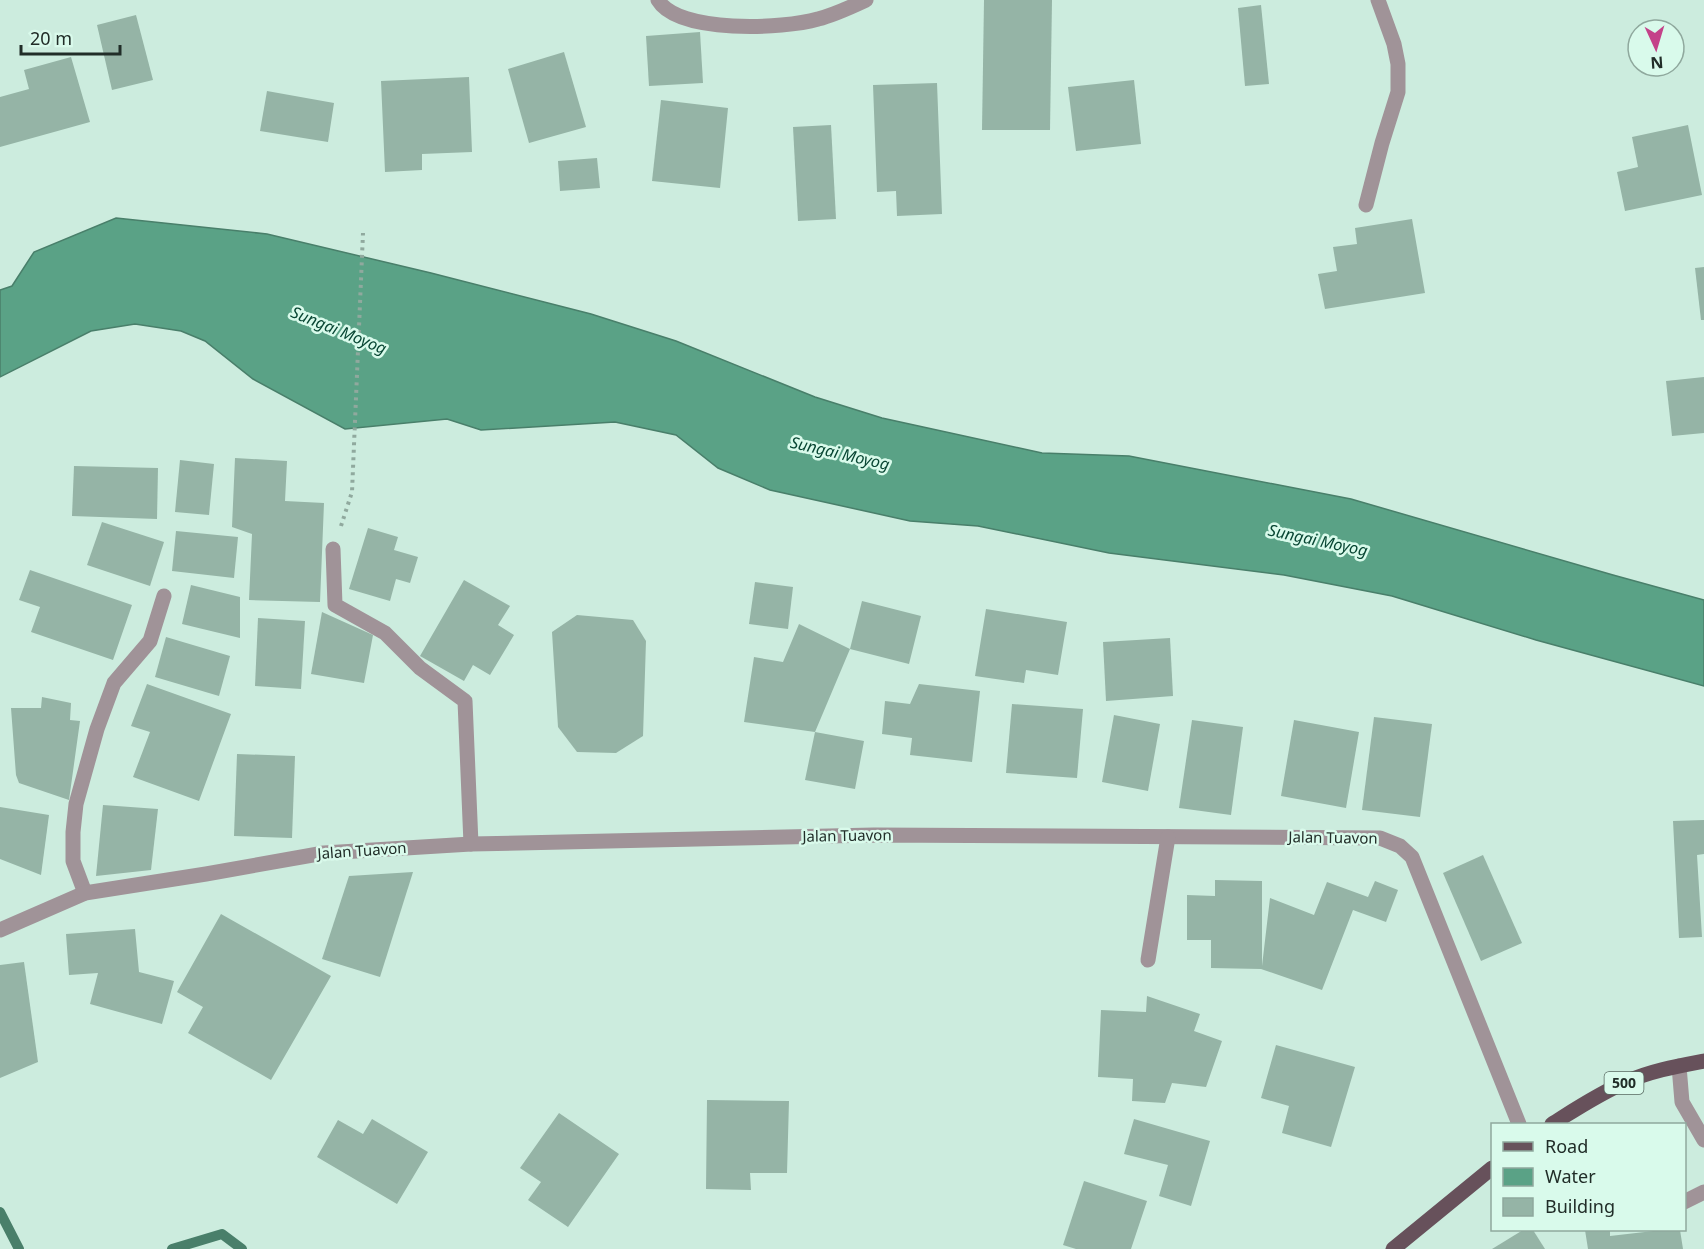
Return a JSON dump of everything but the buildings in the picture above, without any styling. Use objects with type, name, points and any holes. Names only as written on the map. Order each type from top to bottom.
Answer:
[{"type":"main road","name":"500","points":[[1555,1123],[1581,1106],[1627,1082],[1704,1061]]},
{"type":"main road","points":[[1393,1249],[1491,1169]]},
{"type":"street","points":[[658,0],[662,7],[684,18],[715,26],[787,26],[819,19],[866,0]]},
{"type":"street","points":[[1366,206],[1382,142],[1398,92],[1398,64],[1394,44],[1378,0]]},
{"type":"street","points":[[333,549],[335,605],[384,633],[420,668],[465,701],[471,844]]},
{"type":"street","points":[[85,893],[74,861],[73,832],[76,804],[97,729],[114,683],[150,641],[164,596]]},
{"type":"street","name":"Jalan Tuavon","points":[[0,930],[85,893],[324,853],[471,844],[874,835],[1380,838],[1400,846],[1412,856],[1518,1123]]},
{"type":"street","points":[[1148,960],[1168,837]]},
{"type":"street","points":[[1679,1066],[1682,1102],[1704,1140]]},
{"type":"street","points":[[1686,1201],[1704,1192]]},
{"type":"path","points":[[333,549],[352,492],[363,233]]},
{"type":"water","name":"Sungai Moyog","points":[[116,218],[267,234],[431,273],[591,314],[676,341],[815,397],[882,418],[1042,453],[1129,456],[1351,499],[1704,600],[1704,686],[1536,640],[1392,596],[1284,575],[1109,553],[978,526],[910,521],[770,490],[718,468],[676,435],[615,422],[481,430],[447,419],[345,429],[253,379],[205,341],[181,331],[135,324],[91,331],[0,377],[0,290],[12,286],[34,252]]},
{"type":"waterway","points":[[0,1212],[19,1249]]},
{"type":"waterway","points":[[172,1249],[222,1234],[242,1249]]}]
